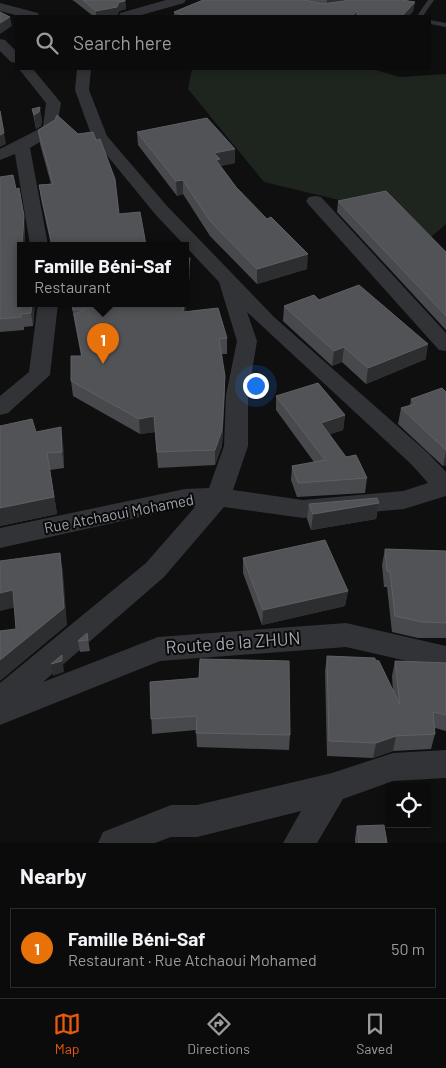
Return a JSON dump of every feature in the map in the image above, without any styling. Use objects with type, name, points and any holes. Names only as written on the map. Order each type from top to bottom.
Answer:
[{"type":"street","points":[[132,15],[177,0]]},
{"type":"street","points":[[0,7],[29,15]]},
{"type":"street","points":[[0,43],[15,39]]},
{"type":"street","points":[[0,43],[15,58]]},
{"type":"street","points":[[0,156],[51,129],[54,103],[27,70]]},
{"type":"street","points":[[84,70],[82,90],[100,137],[161,210],[267,321],[420,459],[446,486]]},
{"type":"street","points":[[22,146],[38,242]]},
{"type":"street","points":[[315,201],[446,345]]},
{"type":"street","points":[[0,701],[155,570],[218,497],[236,446],[237,395],[247,341],[226,278]]},
{"type":"street","points":[[0,408],[39,375],[48,307]]},
{"type":"street","name":"Rue Atchaoui Mohamed","points":[[0,538],[185,498],[218,497],[303,509],[404,500],[446,486]]},
{"type":"street","name":"Route de la ZHUN","points":[[0,712],[158,649],[346,635],[446,658]]},
{"type":"street","points":[[114,843],[170,821],[197,821],[332,788],[393,768],[446,764]]},
{"type":"street","points":[[299,843],[332,788]]},
{"type":"lane","points":[[421,15],[430,0]]},
{"type":"lane","points":[[431,22],[446,25]]},
{"type":"shaded area","points":[[192,70],[376,70],[400,77],[446,74],[446,224],[431,237],[387,196],[343,201],[264,182],[188,89]]},
{"type":"building","points":[[83,0],[125,1],[119,2],[117,7],[96,11]]},
{"type":"building","points":[[203,0],[305,0],[322,4],[346,0],[402,0],[415,2],[403,15],[358,15],[357,11],[353,15],[183,15],[174,12]]},
{"type":"building","points":[[0,12],[10,17],[0,23]]},
{"type":"building","points":[[40,107],[39,112],[34,115],[32,109]]},
{"type":"building","points":[[0,111],[4,133],[0,135]]},
{"type":"building","points":[[57,115],[78,134],[93,132],[96,140],[100,139],[115,179],[119,214],[140,212],[145,242],[51,242],[39,185],[53,184],[38,130],[55,120]]},
{"type":"building","points":[[207,118],[235,149],[214,153],[220,159],[216,160],[236,187],[267,219],[271,217],[308,254],[257,269],[210,221],[183,180],[176,181],[137,132]]},
{"type":"building","points":[[13,175],[16,189],[19,188],[24,216],[22,242],[17,242],[17,307],[32,307],[31,313],[21,314],[21,317],[0,319],[0,177]]},
{"type":"building","points":[[386,191],[446,252],[446,316],[338,201]]},
{"type":"building","points":[[359,285],[428,344],[368,368],[344,347],[334,351],[284,306],[314,295],[319,300]]},
{"type":"building","points":[[73,307],[184,307],[183,312],[218,308],[227,338],[219,339],[225,376],[222,430],[215,450],[157,452],[154,416],[139,419],[71,381],[71,356],[82,356],[74,314],[87,309],[73,310]]},
{"type":"building","points":[[318,383],[345,415],[321,423],[346,457],[356,455],[367,478],[298,483],[292,466],[325,460],[276,396]]},
{"type":"building","points":[[442,388],[446,392],[446,450],[401,408],[415,404],[411,399]]},
{"type":"building","points":[[32,419],[36,432],[61,427],[62,452],[47,453],[54,497],[0,508],[0,426]]},
{"type":"building","points":[[377,498],[379,503],[313,514],[309,504]]},
{"type":"building","points":[[325,540],[348,591],[263,610],[243,558]]},
{"type":"building","points":[[385,549],[446,551],[446,623],[422,622],[395,616],[390,572],[387,571]]},
{"type":"building","points":[[60,553],[64,608],[0,660],[0,631],[16,629],[13,590],[0,593],[0,561]]},
{"type":"building","points":[[87,633],[88,640],[78,641]]},
{"type":"building","points":[[62,655],[62,661],[51,664]]},
{"type":"building","points":[[327,656],[375,658],[375,660],[379,661],[400,705],[395,661],[446,663],[446,715],[433,712],[435,734],[396,736],[376,743],[329,741]]},
{"type":"building","points":[[200,659],[289,661],[290,735],[196,733],[197,716],[151,719],[150,682],[199,678]]},
{"type":"building","points":[[384,825],[387,843],[359,843],[357,826]]},
{"type":"place","name":"Famille Béni-Saf","points":[[103,364]]}]
